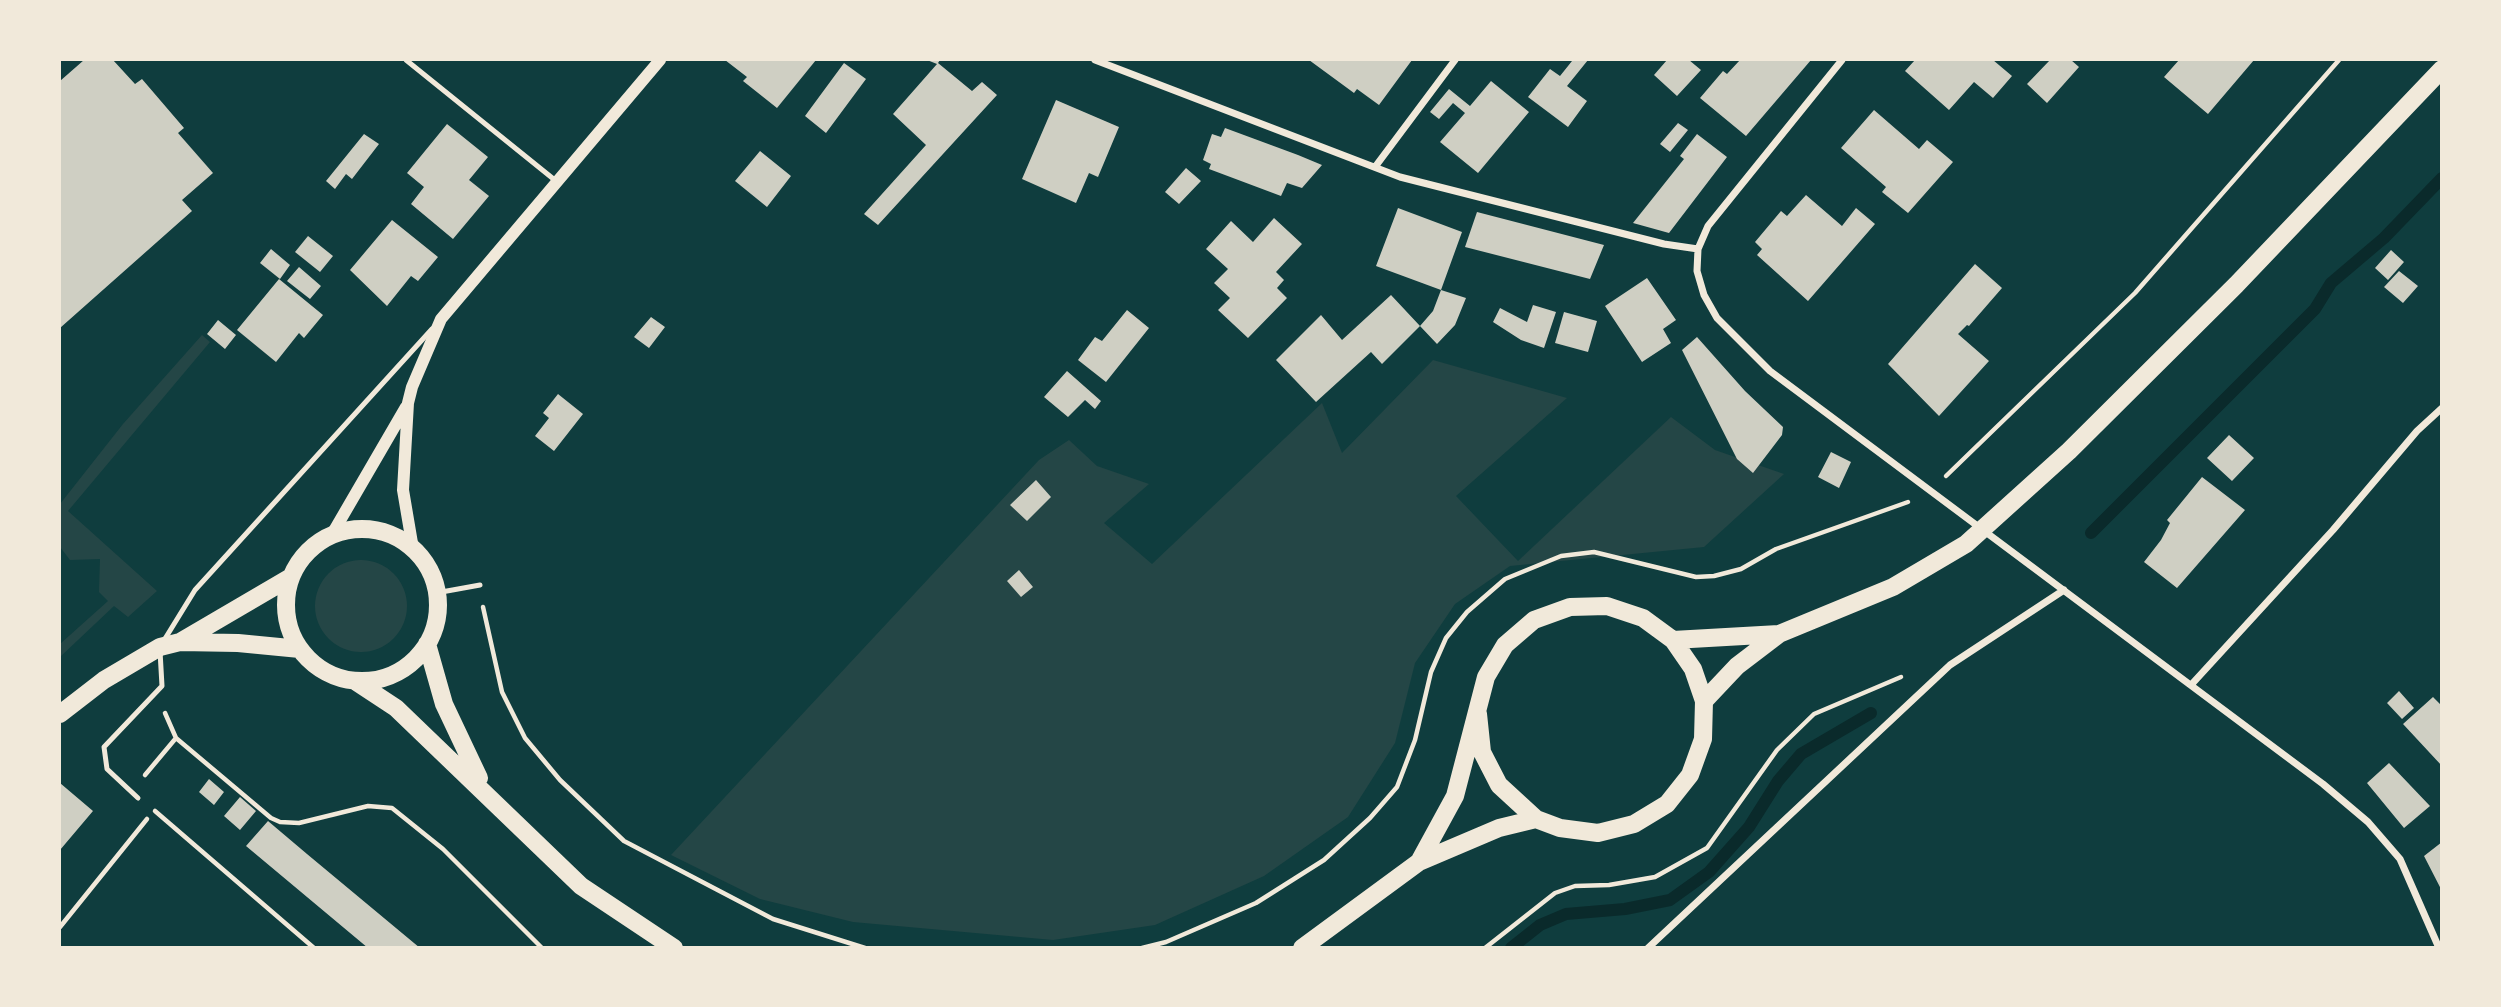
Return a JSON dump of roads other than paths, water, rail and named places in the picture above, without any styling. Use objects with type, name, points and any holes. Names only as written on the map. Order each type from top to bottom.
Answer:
[{"type":"main road","points":[[1703,701],[1737,666],[1779,634],[1893,587],[1966,544],[2069,451],[2177,344],[2441,69]]},
{"type":"main road","points":[[354,530],[377,531],[396,537],[413,549],[428,569],[436,593],[436,624],[427,644],[412,662],[395,674],[381,679],[355,681],[318,669],[300,649],[286,617],[291,577],[306,554],[331,536],[354,530]]},
{"type":"main road","points":[[180,642],[291,577]]},
{"type":"main road","points":[[1419,862],[1455,796],[1486,677],[1505,645],[1534,620],[1570,607],[1607,606],[1643,618],[1673,640],[1693,668],[1703,701],[1703,739],[1690,775],[1667,804],[1634,824],[1598,833],[1560,828],[1536,819],[1499,785],[1482,752],[1478,714]]},
{"type":"main road","points":[[1673,640],[1779,634]]},
{"type":"main road","points":[[60,714],[104,680],[160,647],[180,642],[238,643],[300,649]]},
{"type":"main road","points":[[427,644],[444,704],[485,790]]},
{"type":"main road","points":[[355,681],[396,708],[485,790],[581,886],[674,947]]},
{"type":"main road","points":[[1302,947],[1419,862],[1499,828],[1536,819]]},
{"type":"street","points":[[413,549],[403,490],[408,403],[412,387],[442,319],[660,60]]},
{"type":"street","points":[[1095,60],[1375,167],[1484,199],[1698,249]]},
{"type":"street","points":[[1375,167],[1455,60]]},
{"type":"street","points":[[1842,60],[1748,173],[1708,226],[1698,249],[1698,271],[1704,295],[1717,318],[1740,344],[1770,371],[2192,685],[2323,784],[2368,822],[2400,859],[2439,947]]},
{"type":"street","points":[[331,536],[408,403]]},
{"type":"street","points":[[2192,685],[2333,530],[2417,431],[2441,408]]},
{"type":"street","points":[[1647,947],[1950,665],[2064,590]]},
{"type":"lane","points":[[406,60],[559,182]]},
{"type":"lane","points":[[138,798],[107,769],[104,747],[162,686],[160,647],[195,590],[442,319]]},
{"type":"lane","points":[[436,593],[480,585]]},
{"type":"waterway","points":[[2091,533],[2315,309],[2331,283],[2384,238],[2442,178]]},
{"type":"waterway","points":[[1511,948],[1540,925],[1566,914],[1625,909],[1670,900],[1709,872],[1749,827],[1778,781],[1801,754],[1871,713]]}]
